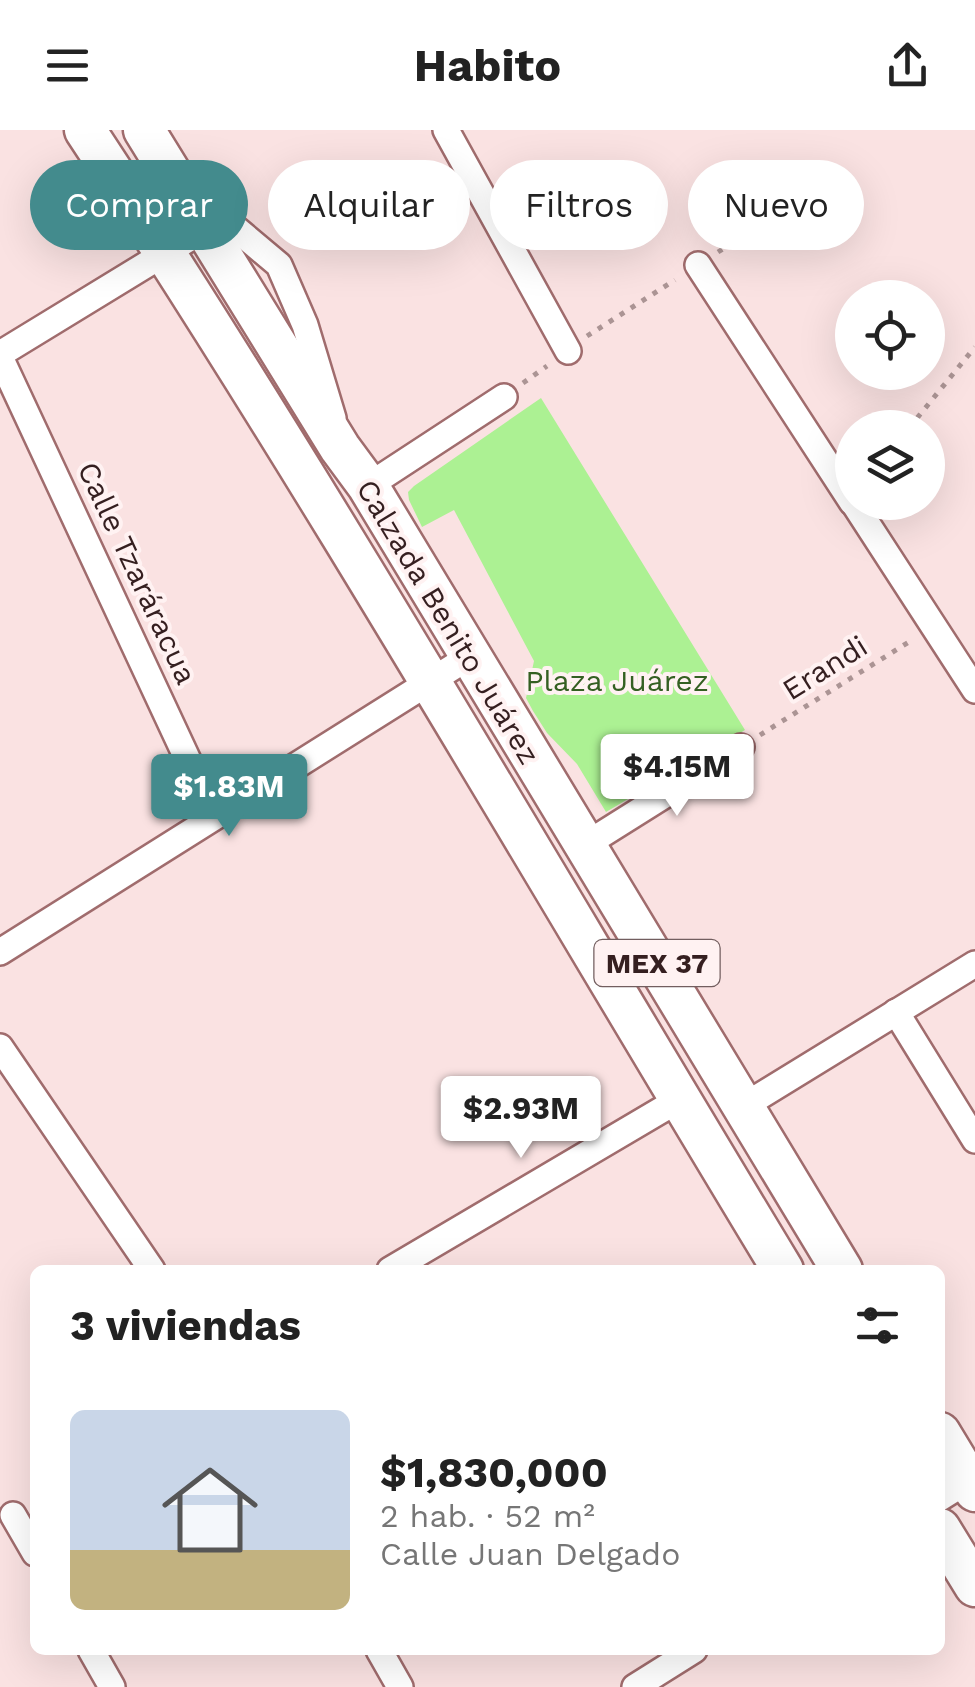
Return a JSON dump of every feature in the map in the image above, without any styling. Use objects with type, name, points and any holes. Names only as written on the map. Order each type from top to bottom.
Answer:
[{"type":"main road","name":"Calzada Benito Juárez","points":[[85,130],[166,253],[429,682],[780,1265]]},
{"type":"main road","name":"Calzada Benito Juárez","points":[[144,130],[162,160]]},
{"type":"main road","name":"Calzada Benito Juárez","points":[[216,250],[368,486],[839,1265]]},
{"type":"main road","points":[[945,1444],[964,1486]]},
{"type":"main road","points":[[945,1537],[975,1586]]},
{"type":"street","points":[[446,130],[568,351]]},
{"type":"street","points":[[0,355],[171,250]]},
{"type":"street","points":[[698,265],[835,474]]},
{"type":"street","name":"Calle Tzaráracua","points":[[0,355],[214,816]]},
{"type":"street","points":[[368,486],[504,396]]},
{"type":"street","points":[[865,520],[975,690]]},
{"type":"street","points":[[0,952],[469,657]]},
{"type":"street","points":[[585,845],[741,747]]},
{"type":"street","points":[[744,1106],[975,964]]},
{"type":"street","points":[[896,1012],[975,1140]]},
{"type":"street","points":[[0,1046],[149,1265]]},
{"type":"street","points":[[398,1265],[680,1099]]},
{"type":"street","points":[[30,1502],[6,1518],[30,1547]]},
{"type":"street","points":[[93,1655],[112,1687]]},
{"type":"street","points":[[382,1655],[400,1687]]},
{"type":"street","points":[[635,1687],[686,1655]]},
{"type":"path","points":[[925,410],[975,348]]},
{"type":"path","points":[[504,396],[568,351]]},
{"type":"path","name":"Erandi","points":[[741,747],[934,626]]},
{"type":"green space","name":"Plaza Juárez","points":[[541,398],[745,730],[606,812],[577,764],[547,733],[526,698],[534,661],[454,510],[422,527],[409,500],[408,492],[414,486]]}]
